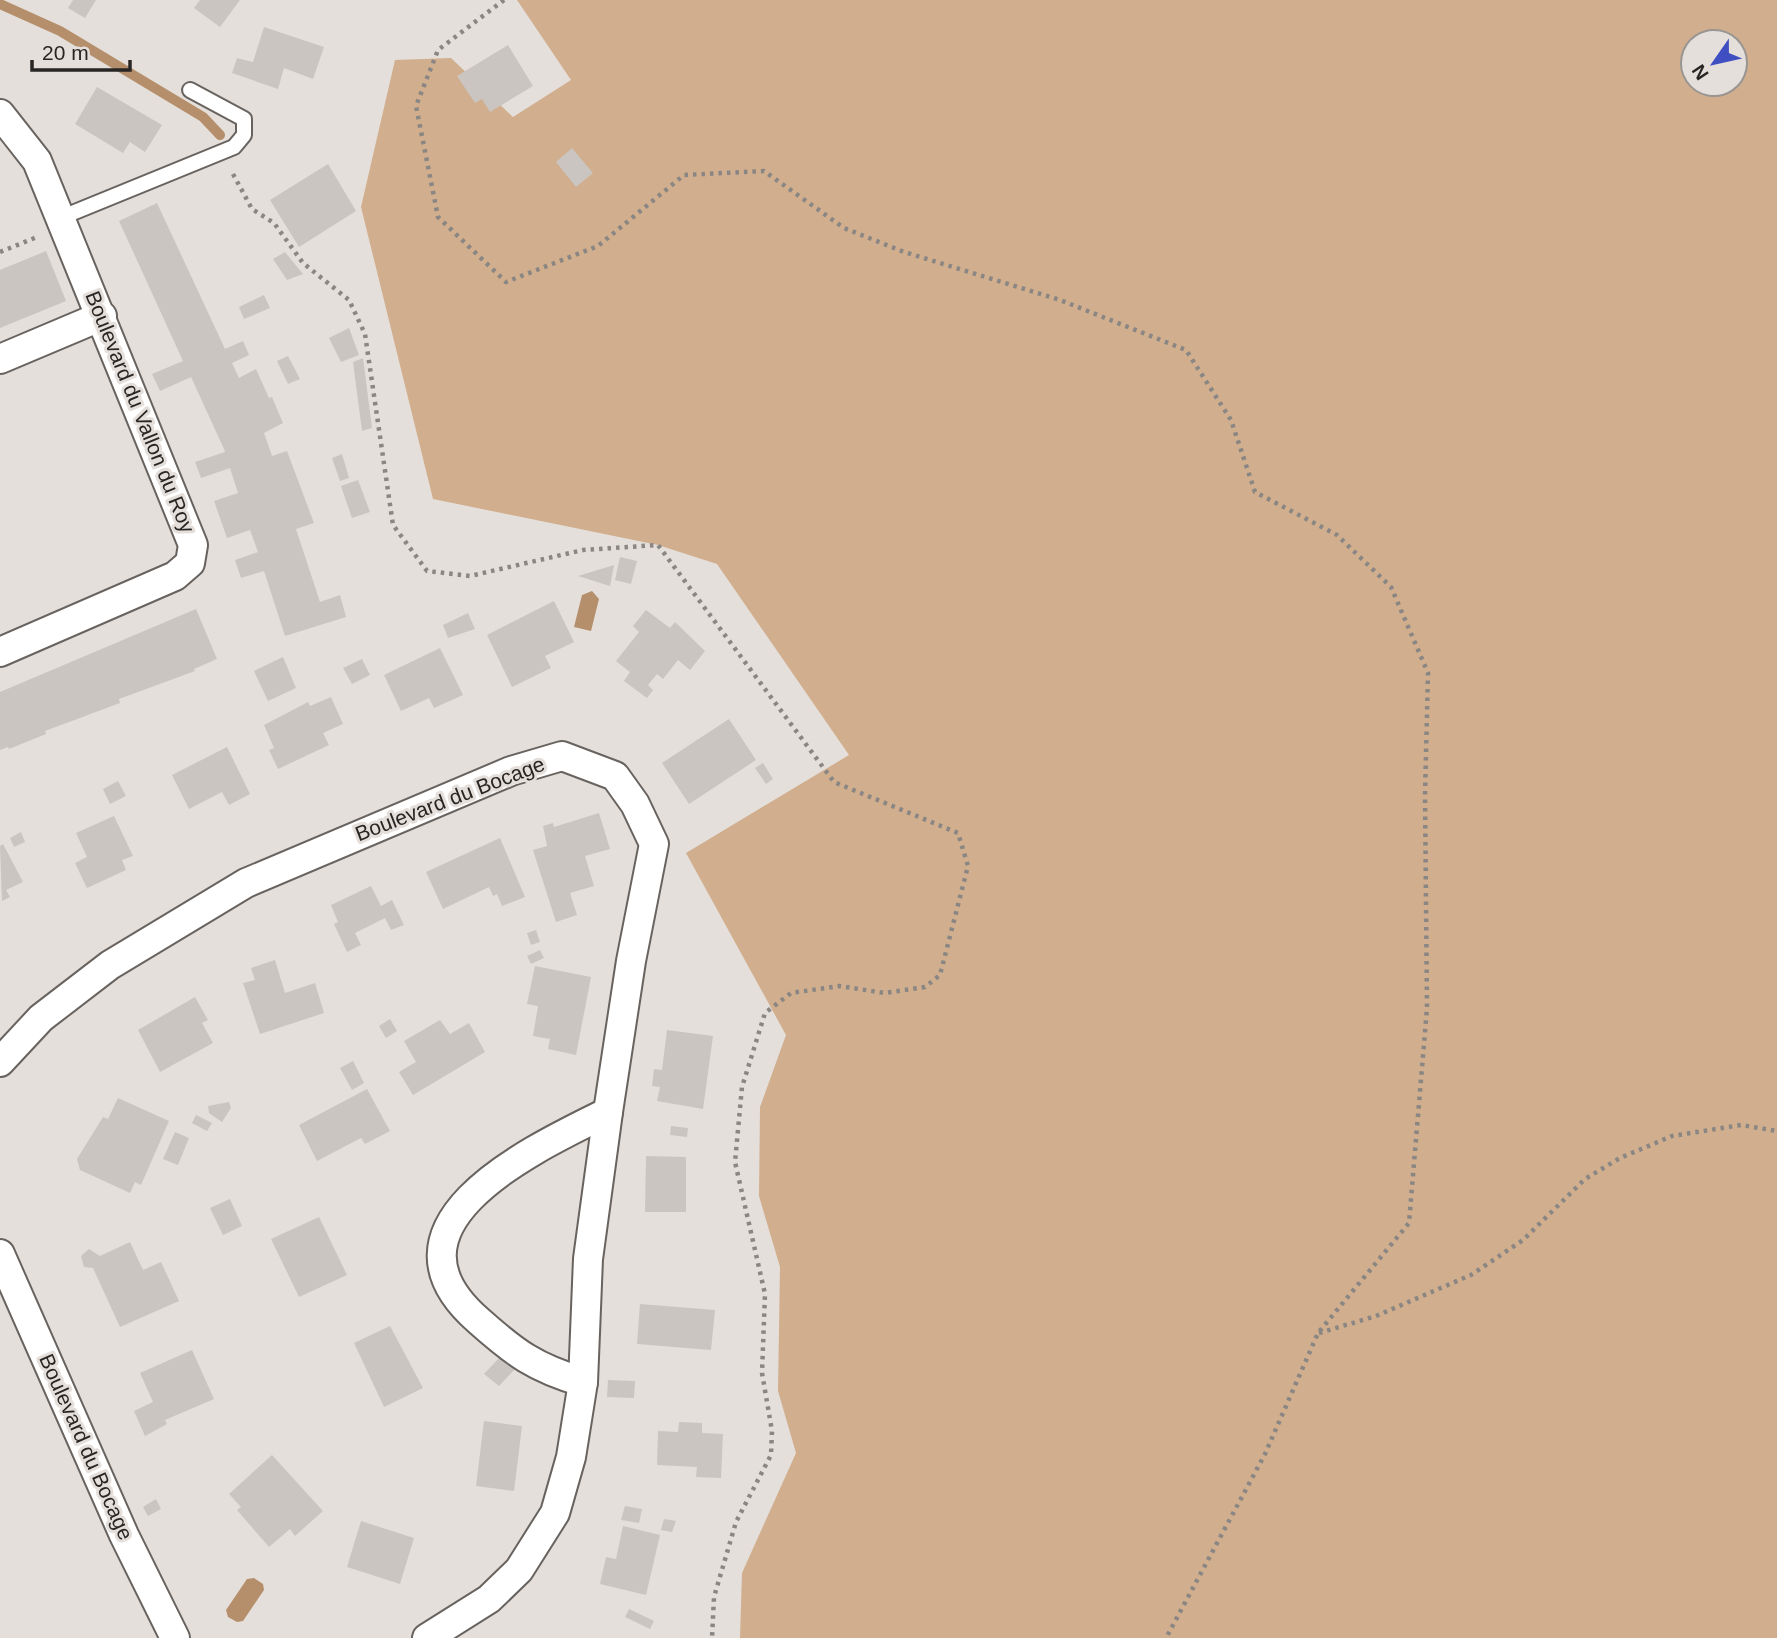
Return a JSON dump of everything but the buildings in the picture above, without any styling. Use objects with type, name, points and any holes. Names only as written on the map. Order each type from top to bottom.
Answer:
[{"type":"street","name":"Boulevard du Vallon du Roy","points":[[0,114],[37,161],[193,545],[190,563],[175,576],[0,652]]},
{"type":"street","points":[[0,359],[102,316]]},
{"type":"street","name":"Boulevard du Bocage","points":[[0,1062],[41,1018],[110,965],[246,883],[511,771],[562,756],[615,776],[635,804],[654,845],[631,961],[588,1259],[583,1382],[571,1457],[555,1513],[519,1570],[489,1599],[427,1638]]},
{"type":"street","points":[[583,1382],[545,1371],[505,1345],[461,1306],[444,1278],[443,1244],[455,1212],[487,1180],[549,1141],[608,1112]]},
{"type":"street","name":"Boulevard du Bocage","points":[[0,1254],[124,1535],[175,1638]]},
{"type":"lane","points":[[62,222],[233,147],[244,135],[244,119],[190,90]]},
{"type":"path","points":[[504,0],[438,50],[416,106],[438,217],[506,282],[598,246],[684,175],[764,171],[844,228],[904,253],[1060,300],[1186,350],[1231,420],[1255,492],[1338,535],[1391,587],[1428,673],[1425,795],[1427,1009],[1409,1223],[1318,1333],[1265,1454],[1166,1638]]},
{"type":"path","points":[[0,252],[62,222]]},
{"type":"path","points":[[1318,1333],[1376,1316],[1471,1275],[1523,1240],[1585,1179],[1620,1158],[1672,1136],[1741,1125],[1777,1131]]},
{"type":"shaded area","points":[[517,0],[1777,0],[1777,1638],[740,1638],[742,1573],[796,1453],[778,1391],[780,1267],[759,1196],[760,1107],[786,1035],[686,853],[849,755],[717,564],[658,545],[433,499],[361,207],[395,60],[451,58],[513,117],[571,80]]},
{"type":"shaded area","points":[[592,591],[599,599],[591,631],[574,627],[582,595]]},
{"type":"shaded area","points":[[254,1578],[263,1584],[264,1590],[243,1621],[237,1622],[228,1617],[226,1610],[247,1579]]},
{"type":"waterway","points":[[0,4],[60,31],[203,117],[220,135]]}]
